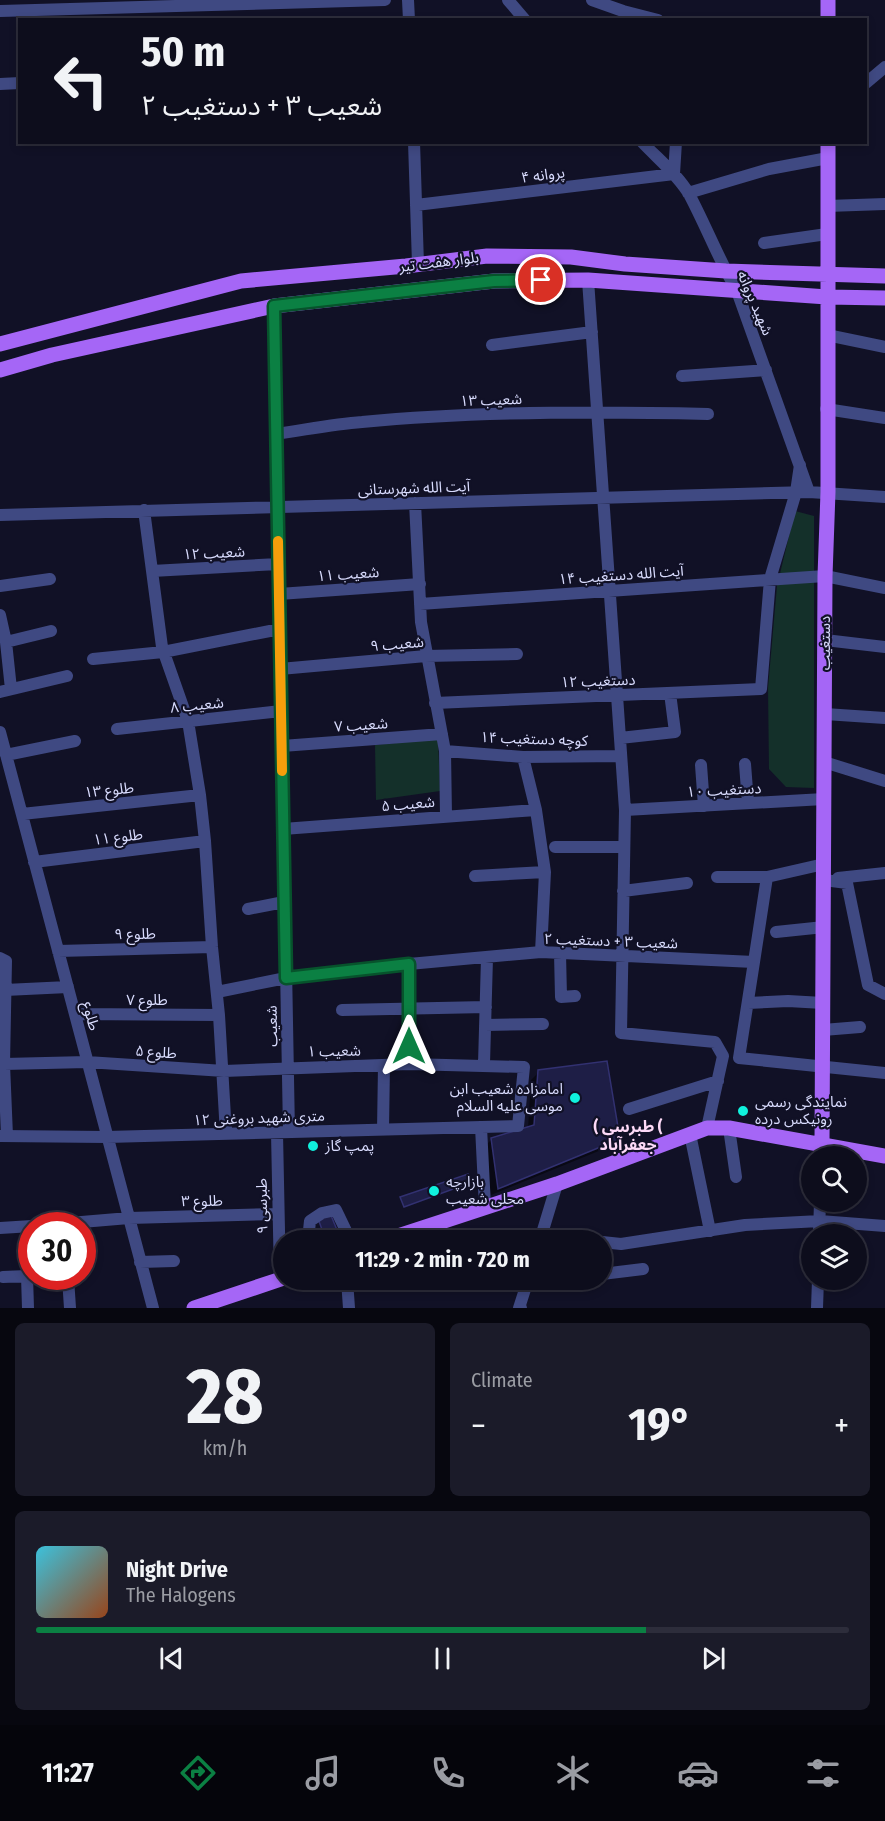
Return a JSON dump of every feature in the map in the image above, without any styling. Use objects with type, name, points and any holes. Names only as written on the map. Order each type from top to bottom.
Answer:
[{"type":"main road","points":[[828,0],[828,18]]},
{"type":"main road","name":"دستغیب","points":[[822,1146],[825,576],[828,492],[826,409],[828,144]]},
{"type":"main road","name":"بلوار هفت تیر","points":[[0,344],[242,281],[487,256],[571,257],[625,264],[726,271],[885,276]]},
{"type":"main road","points":[[623,284],[625,264]]},
{"type":"main road","name":"بلوار هفت تیر","points":[[0,370],[52,355],[274,306],[494,281],[588,280],[827,297],[885,298]]},
{"type":"main road","points":[[416,1230],[557,1184],[707,1128],[729,1128],[805,1146]]},
{"type":"main road","points":[[867,1154],[885,1156]]},
{"type":"main road","points":[[194,1308],[273,1282]]},
{"type":"street","points":[[0,11],[142,3],[385,0]]},
{"type":"street","points":[[408,0],[409,18]]},
{"type":"street","points":[[508,0],[523,18]]},
{"type":"street","points":[[592,0],[624,5],[653,18]]},
{"type":"street","points":[[867,82],[884,70]]},
{"type":"street","points":[[0,84],[18,83]]},
{"type":"street","points":[[414,144],[418,264]]},
{"type":"street","name":"شهید پروانه","points":[[644,144],[674,174],[688,193],[737,291],[810,492]]},
{"type":"street","points":[[674,174],[676,144]]},
{"type":"street","points":[[688,193],[769,169],[828,158]]},
{"type":"street","name":"پروانه ۴","points":[[416,205],[674,174]]},
{"type":"street","points":[[827,206],[885,204]]},
{"type":"street","points":[[764,243],[827,234]]},
{"type":"street","points":[[588,280],[625,810],[621,1034],[715,1042],[723,1056],[707,1128]]},
{"type":"street","name":"شعیب","points":[[274,306],[287,1067],[283,1133]]},
{"type":"street","points":[[492,345],[592,332]]},
{"type":"street","points":[[827,335],[885,347]]},
{"type":"street","points":[[682,376],[766,370]]},
{"type":"street","points":[[826,409],[885,418]]},
{"type":"street","name":"شعیب ۱۳","points":[[276,434],[361,422],[476,414],[597,411],[708,414]]},
{"type":"street","points":[[770,579],[796,492],[800,465]]},
{"type":"street","name":"آیت الله شهرستانی","points":[[0,515],[796,492],[885,497]]},
{"type":"street","points":[[415,503],[420,604],[426,656],[445,751],[446,816]]},
{"type":"street","points":[[144,510],[163,652],[188,721],[200,795],[206,841],[212,947],[224,1071],[226,1134]]},
{"type":"street","name":"شعیب ۱۲","points":[[152,572],[278,564]]},
{"type":"street","name":"آیت الله دستغیب ۱۴","points":[[420,604],[825,576],[885,588]]},
{"type":"street","points":[[0,586],[50,579]]},
{"type":"street","name":"دستغیب ۱۲","points":[[435,703],[761,689],[770,579]]},
{"type":"street","name":"شعیب ۱۱","points":[[279,594],[420,584]]},
{"type":"street","points":[[0,615],[6,642],[6,691],[67,676]]},
{"type":"street","points":[[93,659],[163,652],[279,629]]},
{"type":"street","points":[[6,642],[51,631]]},
{"type":"street","points":[[825,640],[885,647]]},
{"type":"street","name":"شعیب ۹","points":[[280,669],[426,656],[517,654]]},
{"type":"street","points":[[620,738],[675,732],[670,693]]},
{"type":"street","name":"شعیب ۸","points":[[117,729],[281,711]]},
{"type":"street","points":[[825,714],[885,718]]},
{"type":"street","name":"طلوع","points":[[0,732],[153,1308]]},
{"type":"street","name":"شعیب ۷","points":[[282,746],[442,734]]},
{"type":"street","points":[[6,755],[75,741]]},
{"type":"street","name":"کوچه دستغیب ۱۴","points":[[445,751],[523,757],[621,756]]},
{"type":"street","points":[[523,757],[536,810],[545,872],[541,952]]},
{"type":"street","points":[[824,762],[885,781]]},
{"type":"street","points":[[745,764],[748,803]]},
{"type":"street","points":[[701,765],[704,806]]},
{"type":"street","name":"طلوع ۱۳","points":[[22,814],[200,795]]},
{"type":"street","name":"دستغیب ۱۰","points":[[625,810],[824,799]]},
{"type":"street","name":"شعیب ۵","points":[[283,829],[536,810]]},
{"type":"street","name":"طلوع ۱۱","points":[[34,862],[206,841]]},
{"type":"street","points":[[555,847],[624,847]]},
{"type":"street","points":[[475,876],[545,872]]},
{"type":"street","points":[[717,877],[885,873]]},
{"type":"street","points":[[825,874],[847,883],[868,985],[885,994]]},
{"type":"street","points":[[739,1058],[767,877]]},
{"type":"street","points":[[623,891],[687,883]]},
{"type":"street","points":[[248,909],[284,902]]},
{"type":"street","points":[[776,932],[824,927]]},
{"type":"street","name":"طلوع ۹","points":[[58,951],[212,947]]},
{"type":"street","name":"شعیب ۳ + دستغیب ۲","points":[[217,992],[286,978],[541,952],[753,962]]},
{"type":"street","points":[[560,953],[561,997],[575,996]]},
{"type":"street","points":[[0,958],[6,961],[2,1023],[3,1136]]},
{"type":"street","points":[[484,1064],[487,958]]},
{"type":"street","points":[[409,964],[409,1064]]},
{"type":"street","points":[[5,990],[68,987]]},
{"type":"street","points":[[748,1003],[788,1001],[823,1003]]},
{"type":"street","points":[[342,1010],[486,1007]]},
{"type":"street","name":"طلوع ۷","points":[[75,1014],[219,1015]]},
{"type":"street","points":[[485,1025],[543,1024]]},
{"type":"street","points":[[823,1030],[860,1026]]},
{"type":"street","points":[[723,1056],[885,1073]]},
{"type":"street","name":"طلوع ۵","points":[[4,1064],[87,1062],[224,1071],[287,1067]]},
{"type":"street","name":"شعیب ۱","points":[[287,1067],[409,1064],[524,1066],[518,1126]]},
{"type":"street","points":[[382,1130],[384,1065]]},
{"type":"street","points":[[629,1109],[718,1081]]},
{"type":"street","name":"۱۲ متری شهید بروغنی","points":[[3,1136],[107,1137],[518,1126]]},
{"type":"street","points":[[481,1128],[485,1207]]},
{"type":"street","points":[[729,1128],[736,1177]]},
{"type":"street","name":"طبرسی ۹","points":[[278,1230],[277,1214],[283,1133]]},
{"type":"street","points":[[690,1134],[710,1231]]},
{"type":"street","points":[[543,1230],[557,1184]]},
{"type":"street","points":[[309,1230],[309,1221],[322,1213],[336,1210],[346,1230]]},
{"type":"street","points":[[820,1212],[820,1224]]},
{"type":"street","name":"طلوع ۳","points":[[96,1221],[277,1214]]},
{"type":"street","points":[[612,1243],[621,1244],[745,1225],[820,1221],[885,1226]]},
{"type":"street","name":"طلوع ۳","points":[[0,1228],[18,1227]]},
{"type":"street","points":[[140,1262],[174,1261]]},
{"type":"street","points":[[612,1273],[643,1269]]},
{"type":"street","points":[[3,1277],[27,1276],[28,1308]]},
{"type":"street","points":[[69,1290],[70,1308]]},
{"type":"street","points":[[348,1290],[349,1308]]},
{"type":"street","points":[[521,1308],[519,1308],[525,1290]]},
{"type":"street","points":[[817,1308],[818,1290]]},
{"type":"green space","points":[[795,511],[814,516],[814,788],[786,787],[769,769],[768,688],[777,586]]},
{"type":"green space","points":[[438,739],[440,791],[376,800],[375,745]]},
{"type":"building","name":"امامزاده شعیب ابن موسی علیه السلام","points":[[607,1061],[620,1139],[498,1189],[491,1138],[534,1125],[538,1070]]},
{"type":"building","name":"بازارچه محلی شعیب","points":[[468,1174],[467,1184],[404,1207],[400,1197]]},
{"type":"building","points":[[328,1208],[337,1230],[322,1230],[316,1213]]},
{"type":"slow traffic","points":[[278,541],[282,771]]},
{"type":"place","name":"امامزاده شعیب ابن موسی علیه السلام","points":[[575,1098]]},
{"type":"place","name":"نمایندگی رسمی رونیکس درده","points":[[743,1111]]},
{"type":"place","name":"پمپ گاز","points":[[313,1146]]},
{"type":"place","name":"بازارچه محلی شعیب","points":[[434,1191]]},
{"type":"district","name":"( طبرسی ( جعفرآباد","points":[[628,1135]]},
{"type":"route","points":[[409,1046],[409,964],[286,978],[274,306],[494,281],[541,280]]}]
